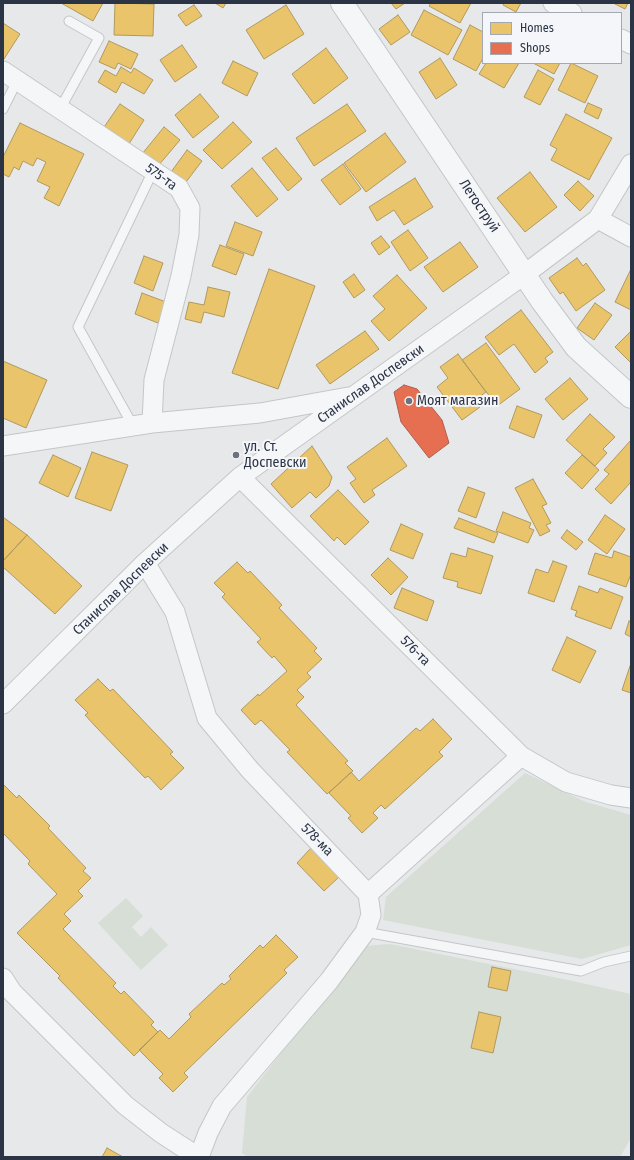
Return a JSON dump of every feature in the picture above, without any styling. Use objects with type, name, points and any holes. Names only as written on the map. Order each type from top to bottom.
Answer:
[{"type":"street","name":"Летоструй","points":[[342,3],[526,274],[542,301],[576,347],[631,397]]},
{"type":"street","points":[[553,3],[570,12]]},
{"type":"street","points":[[622,40],[631,44]]},
{"type":"street","name":"575-та","points":[[10,76],[179,188],[190,208],[189,235],[181,276],[154,380],[152,423]]},
{"type":"street","name":"Станислав Доспевски","points":[[3,704],[145,563],[240,477],[526,274],[598,219],[631,164]]},
{"type":"street","points":[[598,219],[631,236]]},
{"type":"street","points":[[3,446],[152,423],[260,413],[353,396]]},
{"type":"street","name":"576-та","points":[[240,477],[521,756],[566,782],[611,795],[631,798]]},
{"type":"street","name":"578-ма","points":[[145,563],[175,612],[207,718],[250,770],[368,894]]},
{"type":"street","points":[[3,978],[12,992],[125,1105],[161,1133],[198,1157],[208,1132],[222,1106],[329,981],[365,932],[371,915],[368,894],[521,756]]},
{"type":"lane","points":[[60,109],[100,38],[69,21]]},
{"type":"lane","points":[[3,109],[10,76]]},
{"type":"lane","points":[[133,426],[78,326],[153,171]]},
{"type":"lane","points":[[365,932],[581,971],[604,962],[631,956]]},
{"type":"shaded area","points":[[525,773],[586,802],[631,815],[631,945],[582,959],[383,920],[386,897]]},
{"type":"shaded area","points":[[126,898],[143,916],[132,927],[141,937],[151,927],[168,945],[141,970],[98,923]]},
{"type":"shaded area","points":[[390,944],[631,994],[631,1138],[620,1157],[247,1157],[242,1153],[247,1097],[364,946]]},
{"type":"building: Homes","points":[[61,3],[103,3],[93,21]]},
{"type":"building: Homes","points":[[115,3],[154,4],[153,36],[114,35]]},
{"type":"building: Homes","points":[[215,3],[226,3],[223,8]]},
{"type":"building: Homes","points":[[391,3],[405,3],[396,9]]},
{"type":"building: Homes","points":[[431,3],[471,3],[460,23],[429,6]]},
{"type":"building: Homes","points":[[504,3],[521,3],[516,12],[503,5]]},
{"type":"building: Homes","points":[[613,3],[628,3],[625,9]]},
{"type":"building: Homes","points":[[194,5],[202,16],[186,26],[178,15]]},
{"type":"building: Homes","points":[[286,5],[304,34],[264,59],[246,30]]},
{"type":"building: Homes","points":[[424,10],[462,30],[448,55],[411,35]]},
{"type":"building: Homes","points":[[398,15],[410,32],[391,45],[379,29]]},
{"type":"building: Homes","points":[[3,23],[20,34],[4,59],[3,59]]},
{"type":"building: Homes","points":[[470,25],[482,31],[482,60],[476,71],[453,59]]},
{"type":"building: Homes","points":[[109,41],[138,54],[131,69],[118,63],[115,69],[99,62]]},
{"type":"building: Homes","points":[[182,45],[197,67],[175,82],[160,60]]},
{"type":"building: Homes","points":[[326,48],[348,78],[314,104],[292,74]]},
{"type":"building: Homes","points":[[440,58],[457,85],[436,99],[419,72]]},
{"type":"building: Homes","points":[[233,61],[258,73],[247,96],[222,83]]},
{"type":"building: Homes","points":[[485,64],[518,64],[504,88],[479,74]]},
{"type":"building: Homes","points":[[535,64],[559,64],[554,74]]},
{"type":"building: Homes","points":[[571,64],[598,76],[585,103],[558,90]]},
{"type":"building: Homes","points":[[121,67],[131,73],[134,68],[153,80],[144,94],[122,82],[116,93],[98,82],[105,70],[116,76]]},
{"type":"building: Homes","points":[[538,70],[554,79],[540,105],[524,97]]},
{"type":"building: Homes","points":[[200,94],[219,117],[193,138],[175,115]]},
{"type":"building: Homes","points":[[588,103],[602,109],[598,119],[584,112]]},
{"type":"building: Homes","points":[[120,104],[144,120],[127,147],[102,130]]},
{"type":"building: Homes","points":[[347,104],[366,131],[314,166],[296,138]]},
{"type":"building: Homes","points":[[566,114],[612,138],[589,180],[551,160],[557,149],[550,145]]},
{"type":"building: Homes","points":[[233,122],[252,142],[222,169],[203,150]]},
{"type":"building: Homes","points":[[20,123],[84,154],[59,206],[44,198],[50,187],[37,181],[46,162],[37,158],[33,166],[23,161],[19,170],[14,167],[9,177],[3,174],[3,157]]},
{"type":"building: Homes","points":[[164,127],[180,140],[158,166],[142,154]]},
{"type":"building: Homes","points":[[385,133],[406,162],[366,192],[344,163]]},
{"type":"building: Homes","points":[[276,148],[302,179],[288,191],[262,158]]},
{"type":"building: Homes","points":[[187,150],[202,161],[186,182],[171,172]]},
{"type":"building: Homes","points":[[343,164],[361,189],[340,205],[321,180]]},
{"type":"building: Homes","points":[[252,168],[278,199],[257,217],[231,186]]},
{"type":"building: Homes","points":[[530,172],[557,207],[525,232],[497,198]]},
{"type":"building: Homes","points":[[415,178],[433,207],[404,225],[394,210],[377,221],[369,207]]},
{"type":"building: Homes","points":[[578,181],[594,196],[580,211],[564,195]]},
{"type":"building: Homes","points":[[235,222],[262,232],[253,256],[226,246]]},
{"type":"building: Homes","points":[[408,230],[428,258],[410,271],[391,242]]},
{"type":"building: Homes","points":[[381,236],[390,247],[379,255],[371,243]]},
{"type":"building: Homes","points":[[460,242],[478,267],[443,292],[424,267]]},
{"type":"building: Homes","points":[[220,245],[244,254],[236,275],[212,266]]},
{"type":"building: Homes","points":[[144,256],[163,263],[153,291],[134,283]]},
{"type":"building: Homes","points":[[577,258],[583,266],[586,263],[605,290],[576,311],[563,292],[560,294],[549,278]]},
{"type":"building: Homes","points":[[269,269],[315,286],[278,389],[232,373]]},
{"type":"building: Homes","points":[[631,269],[631,310],[615,302]]},
{"type":"building: Homes","points":[[354,274],[365,290],[354,298],[343,282]]},
{"type":"building: Homes","points":[[397,275],[427,308],[389,341],[371,321],[385,309],[373,296]]},
{"type":"building: Homes","points":[[208,287],[230,292],[224,317],[204,312],[201,323],[185,319],[189,302],[204,305]]},
{"type":"building: Homes","points":[[142,293],[166,302],[158,323],[135,314]]},
{"type":"building: Homes","points":[[595,303],[612,315],[594,340],[577,328]]},
{"type":"building: Homes","points":[[521,310],[553,352],[545,358],[548,362],[535,373],[514,344],[499,355],[485,337]]},
{"type":"building: Homes","points":[[365,331],[379,349],[330,384],[316,365]]},
{"type":"building: Homes","points":[[631,331],[631,363],[615,347]]},
{"type":"building: Homes","points":[[486,343],[520,389],[497,406],[462,360]]},
{"type":"building: Homes","points":[[458,354],[486,392],[475,400],[480,407],[462,420],[437,387],[448,378],[440,367]]},
{"type":"building: Homes","points":[[3,361],[47,380],[26,428],[3,418]]},
{"type":"building: Homes","points":[[570,378],[588,399],[563,420],[545,399]]},
{"type":"building: Homes","points":[[517,406],[542,415],[534,438],[509,428]]},
{"type":"building: Homes","points":[[590,414],[615,437],[603,449],[607,453],[595,466],[566,440]]},
{"type":"building: Homes","points":[[387,438],[407,466],[372,490],[375,495],[364,503],[350,483],[356,479],[347,467]]},
{"type":"building: Homes","points":[[631,440],[631,482],[611,504],[595,489],[609,474],[604,470]]},
{"type":"building: Homes","points":[[312,446],[332,477],[329,486],[316,498],[310,492],[292,508],[271,484]]},
{"type":"building: Homes","points":[[92,452],[128,465],[111,511],[75,498]]},
{"type":"building: Homes","points":[[53,455],[81,468],[68,497],[39,483]]},
{"type":"building: Homes","points":[[582,455],[599,470],[582,489],[565,473]]},
{"type":"building: Homes","points":[[533,479],[547,504],[542,506],[551,523],[546,525],[550,531],[540,536],[515,488]]},
{"type":"building: Homes","points":[[468,487],[485,493],[476,518],[458,511]]},
{"type":"building: Homes","points":[[338,490],[369,522],[345,545],[337,537],[334,541],[310,516]]},
{"type":"building: Homes","points":[[503,512],[531,523],[529,528],[534,530],[528,543],[496,531]]},
{"type":"building: Homes","points":[[605,515],[625,529],[607,554],[588,540]]},
{"type":"building: Homes","points":[[3,517],[27,535],[3,561]]},
{"type":"building: Homes","points":[[459,518],[498,533],[494,543],[454,528]]},
{"type":"building: Homes","points":[[401,524],[423,534],[413,559],[390,550]]},
{"type":"building: Homes","points":[[567,530],[583,542],[576,550],[561,538]]},
{"type":"building: Homes","points":[[27,535],[82,586],[55,614],[3,567],[3,561]]},
{"type":"building: Homes","points":[[468,548],[493,556],[481,594],[457,587],[458,582],[443,578],[451,553],[466,557]]},
{"type":"building: Homes","points":[[614,551],[631,557],[631,574],[626,587],[588,574],[595,553],[612,558]]},
{"type":"building: Homes","points":[[388,558],[408,577],[391,595],[371,575]]},
{"type":"building: Homes","points":[[553,561],[567,566],[554,602],[528,593],[536,569],[548,573]]},
{"type":"building: Homes","points":[[237,562],[248,573],[250,571],[282,605],[279,608],[317,648],[314,651],[322,659],[307,673],[311,677],[297,690],[304,697],[296,705],[348,761],[345,763],[353,771],[327,794],[287,752],[290,750],[261,720],[255,725],[241,710],[258,694],[259,696],[287,671],[274,656],[272,658],[257,642],[261,639],[222,597],[225,594],[214,583]]},
{"type":"building: Homes","points":[[579,586],[598,593],[600,588],[623,597],[611,629],[575,616],[577,611],[571,609]]},
{"type":"building: Homes","points":[[402,588],[434,601],[427,621],[394,608]]},
{"type":"building: Homes","points":[[629,621],[631,622],[631,637],[625,634]]},
{"type":"building: Homes","points":[[567,637],[596,651],[580,683],[552,670]]},
{"type":"building: Homes","points":[[631,663],[631,693],[622,690]]},
{"type":"building: Homes","points":[[98,679],[110,691],[113,689],[173,752],[170,754],[184,768],[161,790],[148,776],[145,778],[96,727],[85,715],[88,713],[75,700]]},
{"type":"building: Homes","points":[[433,719],[452,739],[439,752],[443,756],[385,809],[381,805],[373,813],[378,818],[362,833],[348,818],[351,816],[329,793],[351,772],[359,781],[416,728],[420,731]]},
{"type":"building: Homes","points":[[3,784],[17,798],[19,795],[50,826],[48,828],[86,868],[83,871],[91,878],[78,891],[83,896],[64,914],[71,921],[63,929],[116,983],[113,986],[121,994],[124,991],[154,1022],[151,1025],[158,1032],[134,1056],[58,978],[60,976],[17,933],[57,894],[28,864],[30,861],[3,833]]},
{"type":"building: Homes","points":[[311,848],[339,877],[324,891],[297,863]]},
{"type":"building: Homes","points":[[276,935],[298,957],[284,970],[287,973],[184,1073],[188,1077],[173,1092],[159,1078],[163,1074],[139,1050],[160,1030],[169,1039],[191,1017],[189,1014],[222,983],[224,985],[231,979],[229,976],[260,945],[263,948]]},
{"type":"building: Homes","points":[[492,967],[511,971],[507,991],[488,987]]},
{"type":"building: Homes","points":[[479,1012],[501,1017],[493,1053],[471,1048]]},
{"type":"building: Homes","points":[[107,1148],[123,1157],[102,1157]]},
{"type":"building: Shops","points":[[404,385],[417,389],[442,420],[449,443],[429,458],[401,422],[394,392]]},
{"type":"place","name":"Моят магазин","points":[[409,401]]},
{"type":"place","name":"ул. Ст. Доспевски","points":[[236,455]]}]
